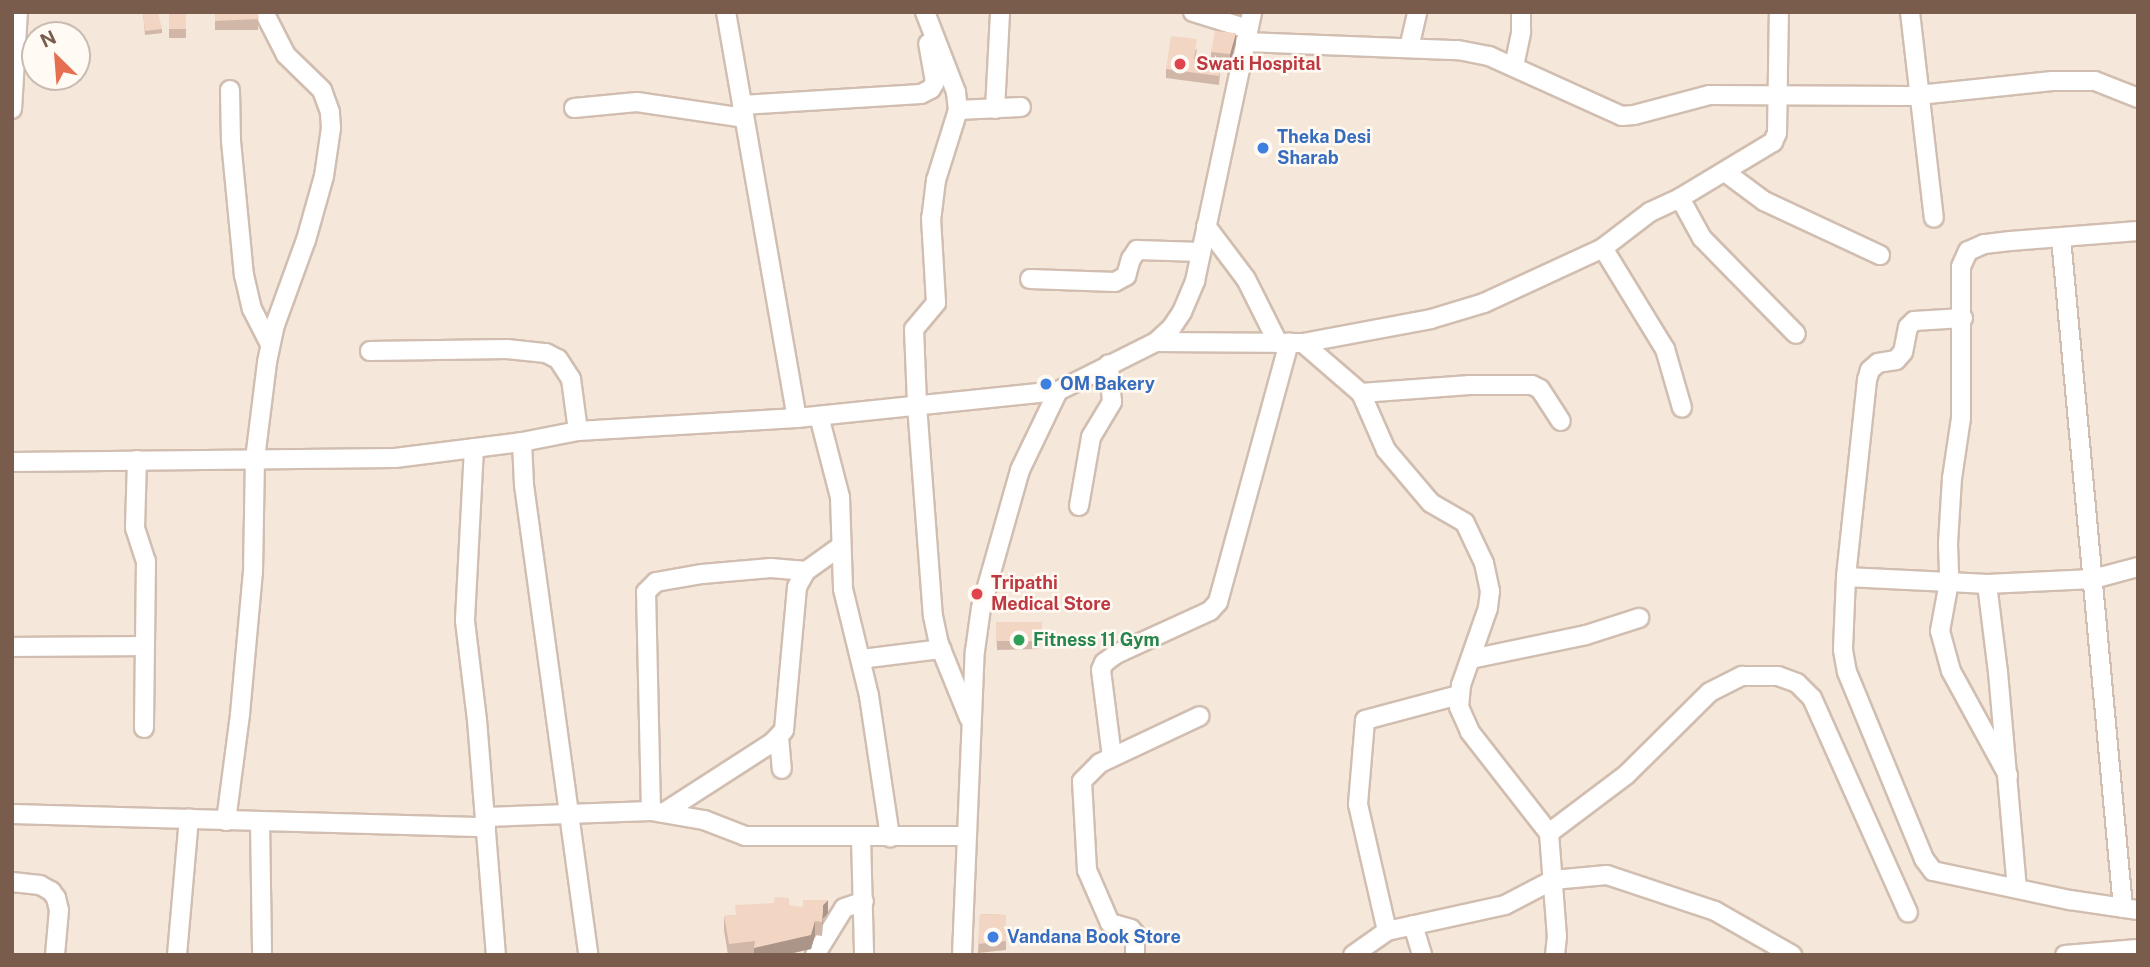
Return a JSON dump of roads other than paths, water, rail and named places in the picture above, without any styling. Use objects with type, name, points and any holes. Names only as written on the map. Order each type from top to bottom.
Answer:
[{"type":"street","points":[[12,108],[18,12]]},
{"type":"street","points":[[226,821],[240,714],[253,572],[255,459],[271,344],[315,210],[327,164],[331,128],[330,112],[322,90],[286,55],[264,12]]},
{"type":"street","points":[[726,12],[797,418]]},
{"type":"street","points":[[574,108],[637,102],[743,112],[910,96],[931,89],[935,82],[922,12]]},
{"type":"street","points":[[922,12],[956,92],[958,110],[936,180],[931,218],[936,303],[929,315],[914,329],[917,405],[933,616],[941,649],[971,724]]},
{"type":"street","points":[[995,109],[1000,12]]},
{"type":"street","points":[[1193,12],[1249,28],[1409,48],[1458,50],[1489,56],[1622,116],[1709,95],[1920,95],[2077,80],[2095,81],[2138,98]]},
{"type":"street","points":[[1409,48],[1417,12]]},
{"type":"street","points":[[1514,66],[1521,32],[1521,12]]},
{"type":"street","points":[[1156,342],[1290,343],[1457,312],[1603,248],[1650,212],[1680,198],[1773,142],[1777,133],[1779,12]]},
{"type":"street","points":[[1910,12],[1934,218]]},
{"type":"street","points":[[12,462],[395,458],[522,442],[578,431],[797,418],[1058,391],[1156,342],[1172,327],[1182,312],[1195,281],[1249,28]]},
{"type":"street","points":[[230,90],[231,141],[244,275],[252,309],[271,344]]},
{"type":"street","points":[[958,110],[1021,107]]},
{"type":"street","points":[[1725,172],[1764,201],[1880,255]]},
{"type":"street","points":[[1680,198],[1702,238],[1796,334]]},
{"type":"street","points":[[1206,226],[1290,343],[1361,393],[1385,450],[1431,503],[1465,523],[1484,564],[1490,591],[1488,608],[1459,695],[1463,719],[1470,732],[1549,833],[1557,936],[1555,955]]},
{"type":"street","points":[[2008,775],[1951,671],[1940,631],[1949,582],[1952,478],[1961,418],[1961,267],[1968,251],[1984,244],[2138,231]]},
{"type":"street","points":[[1963,318],[1914,321],[1908,327],[1903,352],[1896,360],[1878,363],[1870,370],[1846,577],[1843,650],[1847,672],[1924,859],[1933,871],[2131,909],[2093,579],[2061,238]]},
{"type":"street","points":[[1603,248],[1665,349],[1682,408]]},
{"type":"street","points":[[1030,279],[1115,282],[1126,276],[1130,259],[1137,250],[1200,252]]},
{"type":"street","points":[[1112,757],[1101,670],[1104,663],[1116,654],[1210,611],[1218,602],[1290,343]]},
{"type":"street","points":[[370,351],[507,349],[546,353],[558,359],[572,379],[578,431]]},
{"type":"street","points":[[1079,506],[1091,437],[1112,402],[1109,364]]},
{"type":"street","points":[[1361,393],[1470,385],[1532,385],[1539,389],[1561,421]]},
{"type":"street","points":[[962,955],[975,651],[988,583],[1020,470],[1058,391]]},
{"type":"street","points":[[819,415],[837,484],[845,597],[861,659],[890,837]]},
{"type":"street","points":[[522,442],[524,485],[588,955]]},
{"type":"street","points":[[474,448],[465,621],[486,822],[496,955]]},
{"type":"street","points":[[137,460],[135,528],[146,561],[144,728]]},
{"type":"street","points":[[657,812],[779,737],[784,730],[797,587],[806,570],[841,546]]},
{"type":"street","points":[[1846,577],[1987,583],[2093,579],[2138,567]]},
{"type":"street","points":[[657,812],[646,592],[656,582],[702,574],[771,568],[806,570]]},
{"type":"street","points":[[1987,583],[2008,775],[2017,888]]},
{"type":"street","points":[[1471,659],[1586,635],[1639,618]]},
{"type":"street","points":[[12,647],[144,646]]},
{"type":"street","points":[[861,659],[941,649]]},
{"type":"street","points":[[1549,833],[1626,775],[1710,692],[1742,676],[1778,676],[1797,683],[1812,698],[1908,913]]},
{"type":"street","points":[[1387,931],[1358,804],[1365,720],[1459,695]]},
{"type":"street","points":[[1135,955],[1135,934],[1131,929],[1110,923],[1105,916],[1084,857],[1082,781],[1085,774],[1112,757],[1200,716]]},
{"type":"street","points":[[779,737],[782,769]]},
{"type":"street","points":[[12,814],[260,822],[486,822],[569,813],[657,812],[704,820],[745,836],[966,836]]},
{"type":"street","points":[[177,955],[189,819]]},
{"type":"street","points":[[260,822],[262,955]]},
{"type":"street","points":[[861,837],[864,955]]},
{"type":"street","points":[[1353,955],[1387,931],[1505,905],[1553,880],[1607,875],[1715,911],[1792,955]]},
{"type":"street","points":[[12,882],[40,885],[57,898],[60,910],[55,955]]},
{"type":"street","points":[[816,955],[844,908],[864,901]]},
{"type":"street","points":[[1413,925],[1422,955]]},
{"type":"street","points":[[2065,955],[2138,948]]},
{"type":"place","name":"Swati Hospital","points":[[1180,64]]},
{"type":"place","name":"Theka Desi Sharab","points":[[1263,148]]},
{"type":"place","name":"OM Bakery","points":[[1046,384]]},
{"type":"place","name":"Tripathi Medical Store","points":[[977,594]]},
{"type":"place","name":"Fitness 11 Gym","points":[[1019,640]]},
{"type":"place","name":"Vandana Book Store","points":[[993,937]]}]
